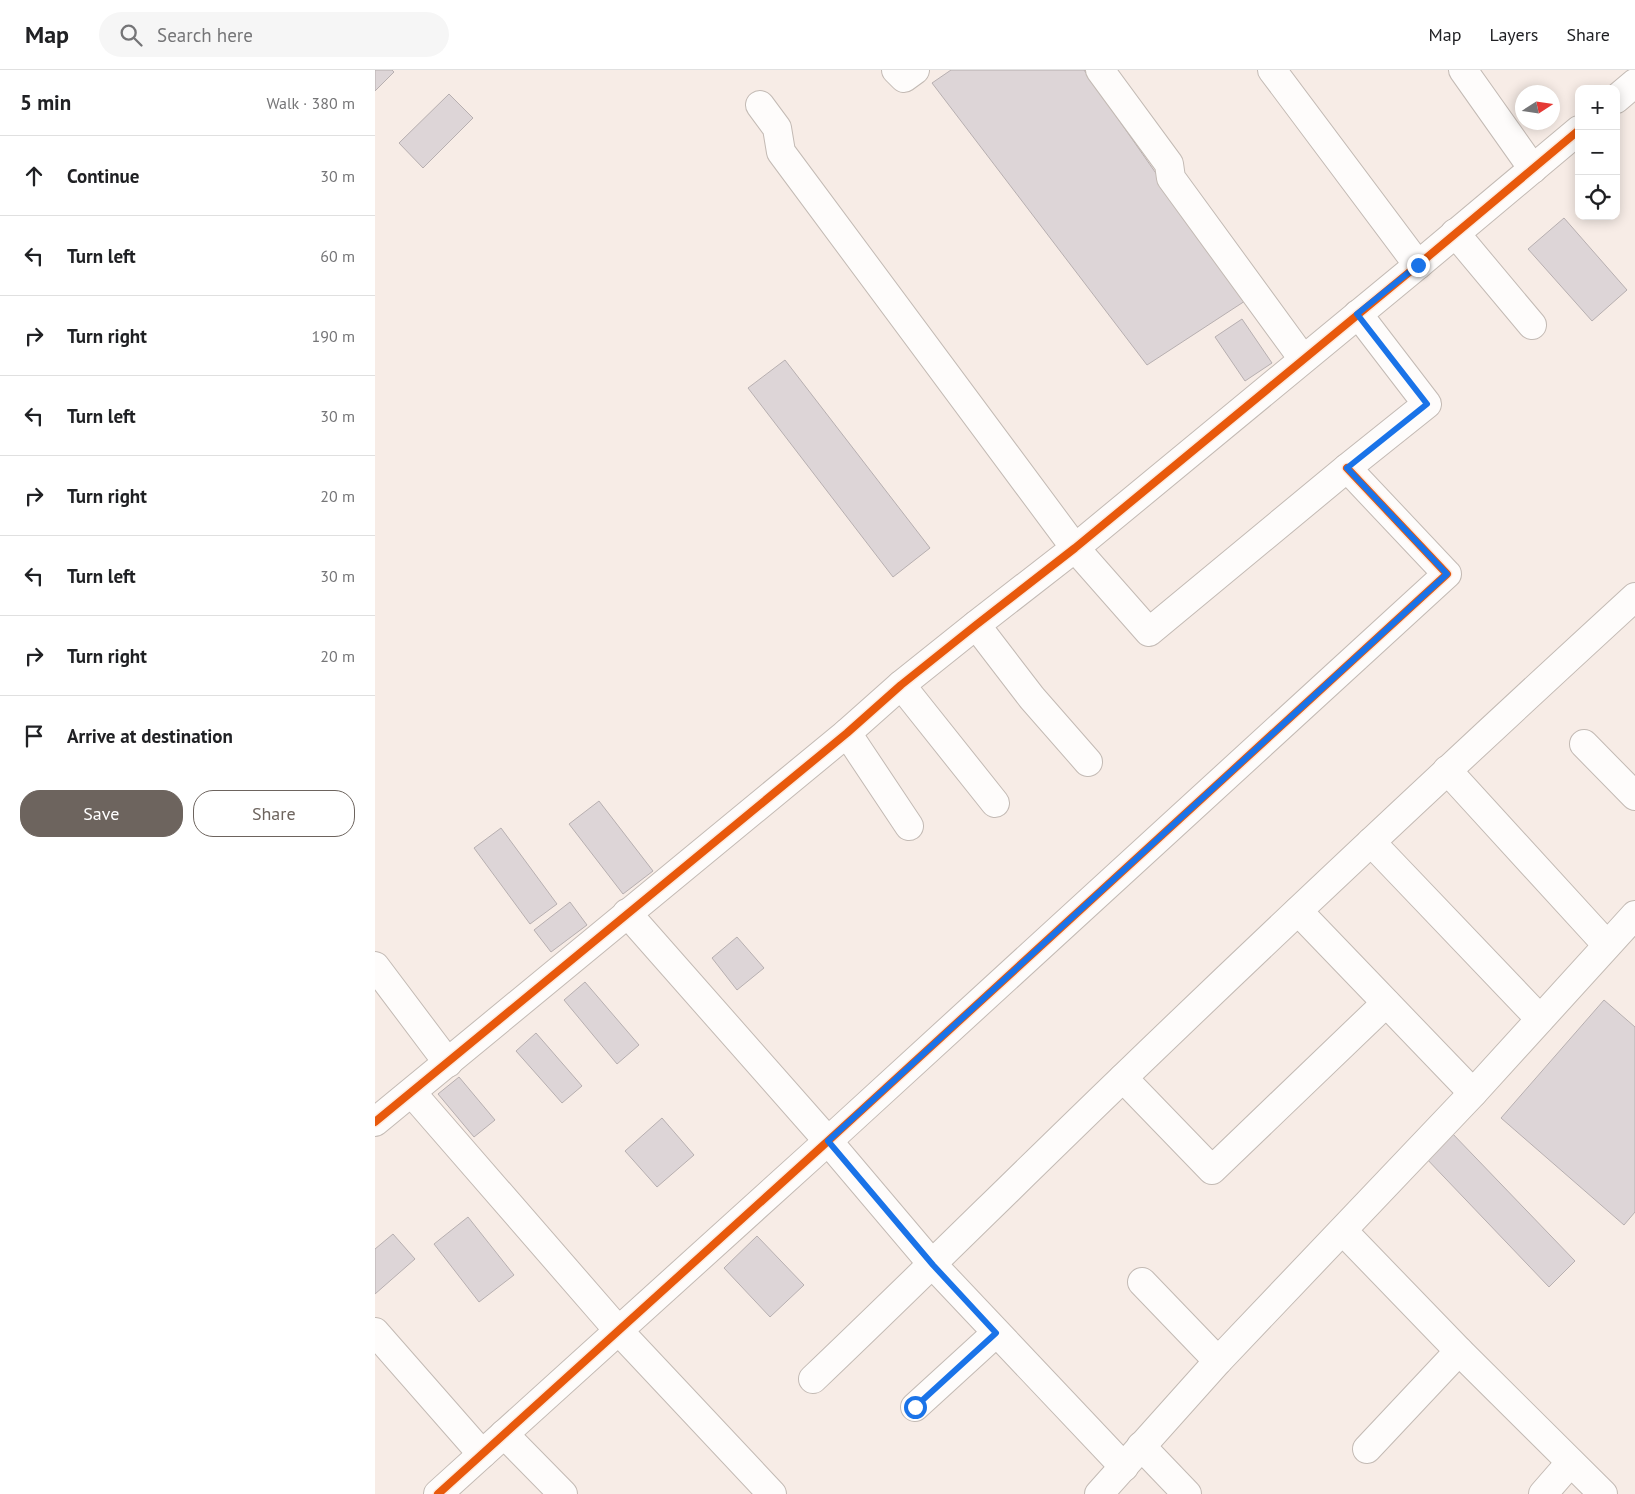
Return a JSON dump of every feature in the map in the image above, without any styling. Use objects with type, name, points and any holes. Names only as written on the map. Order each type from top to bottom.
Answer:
[{"type":"street","points":[[896,70],[903,78],[915,70]]},
{"type":"street","points":[[1100,70],[1169,164],[1171,178],[1303,359]]},
{"type":"street","points":[[1271,70],[1418,265]]},
{"type":"street","points":[[1463,70],[1533,169]]},
{"type":"street","points":[[1620,96],[1635,83]]},
{"type":"street","points":[[760,105],[777,128],[781,152],[1075,548],[1149,632],[1427,404],[1357,314]]},
{"type":"street","points":[[375,1122],[847,733],[901,685],[1075,548],[1575,133]]},
{"type":"street","points":[[1455,233],[1532,325]]},
{"type":"street","points":[[438,1494],[828,1141],[1447,574],[1347,468]]},
{"type":"street","points":[[813,1379],[933,1265],[1123,1078],[1371,842],[1635,597]]},
{"type":"street","points":[[976,625],[1032,698],[1088,762]]},
{"type":"street","points":[[901,685],[995,803]]},
{"type":"street","points":[[847,733],[909,826]]},
{"type":"street","points":[[1584,744],[1635,796]]},
{"type":"street","points":[[1447,770],[1607,945]]},
{"type":"street","points":[[1371,842],[1540,1019]]},
{"type":"street","points":[[1299,911],[1473,1093]]},
{"type":"street","points":[[627,913],[828,1141],[933,1265],[1124,1467]]},
{"type":"street","points":[[1099,1494],[1218,1361],[1473,1093],[1635,915]]},
{"type":"street","points":[[375,966],[448,1063]]},
{"type":"street","points":[[1123,1078],[1212,1170],[1386,1003]]},
{"type":"street","points":[[412,1093],[618,1330],[772,1494]]},
{"type":"street","points":[[1343,1231],[1459,1351],[1603,1494]]},
{"type":"street","points":[[1142,1282],[1218,1361]]},
{"type":"street","points":[[375,1332],[482,1454]]},
{"type":"street","points":[[915,1407],[996,1333]]},
{"type":"street","points":[[1367,1449],[1459,1351]]},
{"type":"street","points":[[504,1434],[563,1494]]},
{"type":"street","points":[[1141,1446],[1187,1494]]},
{"type":"street","points":[[1543,1494],[1570,1462]]},
{"type":"building","points":[[375,70],[392,70],[394,72],[375,91]]},
{"type":"building","points":[[951,70],[1084,70],[1245,301],[1147,365],[932,83]]},
{"type":"building","points":[[449,94],[473,118],[423,168],[399,143]]},
{"type":"building","points":[[1564,218],[1627,290],[1592,321],[1528,249]]},
{"type":"building","points":[[1242,319],[1272,363],[1245,381],[1215,337]]},
{"type":"building","points":[[785,360],[930,548],[893,577],[748,388]]},
{"type":"building","points":[[599,801],[653,871],[623,894],[569,824]]},
{"type":"building","points":[[501,828],[557,904],[530,924],[474,848]]},
{"type":"building","points":[[570,902],[587,925],[551,952],[534,930]]},
{"type":"building","points":[[737,937],[764,968],[737,990],[712,958]]},
{"type":"building","points":[[585,982],[639,1045],[617,1064],[564,1000]]},
{"type":"building","points":[[1604,1000],[1635,1027],[1635,1212],[1624,1225],[1501,1118]]},
{"type":"building","points":[[536,1033],[582,1086],[562,1103],[516,1051]]},
{"type":"building","points":[[459,1077],[495,1120],[474,1137],[438,1094]]},
{"type":"building","points":[[662,1118],[694,1155],[657,1187],[625,1151]]},
{"type":"building","points":[[1450,1131],[1575,1261],[1549,1287],[1424,1156]]},
{"type":"building","points":[[468,1217],[514,1275],[479,1302],[434,1244]]},
{"type":"building","points":[[393,1234],[415,1259],[375,1294],[375,1249]]},
{"type":"building","points":[[757,1236],[804,1285],[770,1317],[724,1268]]},
{"type":"cycle path","points":[[375,1122],[847,733],[901,685],[1075,548],[1575,133]]},
{"type":"cycle path","points":[[438,1494],[828,1141],[1447,574],[1347,468]]},
{"type":"route","points":[[915,1407],[996,1333],[933,1265],[828,1141],[1447,574],[1347,468],[1427,404],[1357,314],[1418,265]]}]
